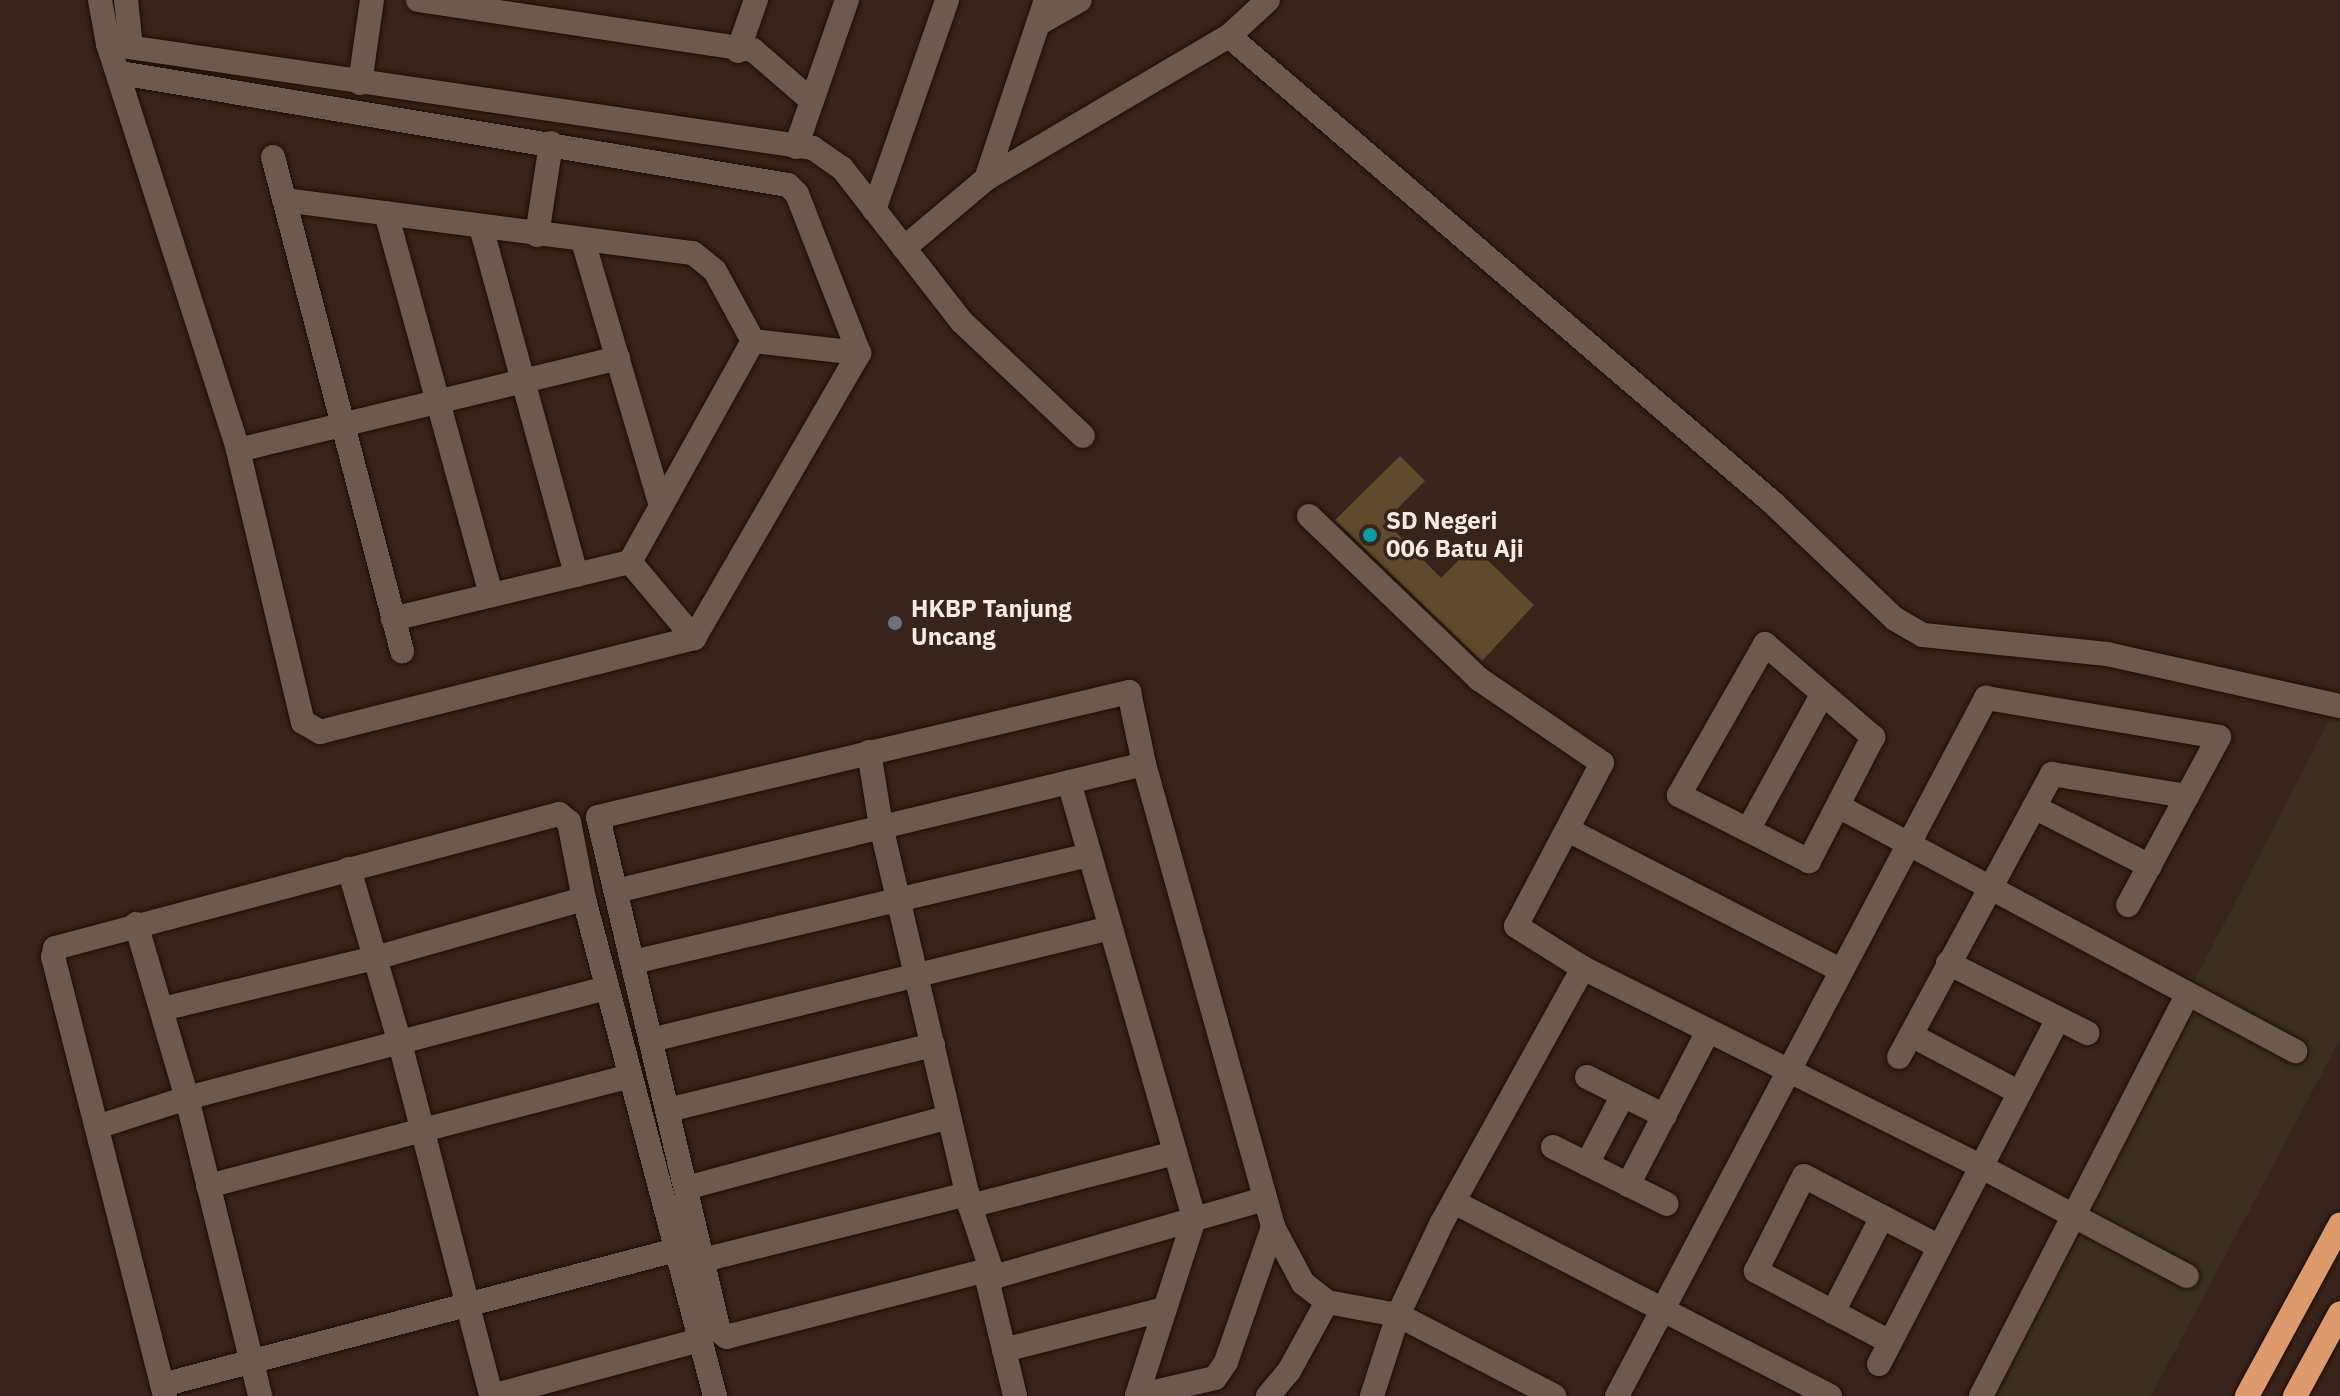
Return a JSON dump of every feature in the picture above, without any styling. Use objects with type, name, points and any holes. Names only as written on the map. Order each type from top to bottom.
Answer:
[{"type":"highway","points":[[2247,1396],[2340,1225]]},
{"type":"highway","points":[[2295,1396],[2340,1313]]},
{"type":"street","points":[[100,0],[120,46]]},
{"type":"street","points":[[120,73],[788,185],[797,194],[844,303],[859,353],[694,638],[313,731],[301,716],[238,450],[120,73],[126,0]]},
{"type":"street","points":[[360,83],[372,0]]},
{"type":"street","points":[[418,0],[464,4],[763,55],[812,101]]},
{"type":"street","points":[[738,51],[756,0]]},
{"type":"street","points":[[796,147],[847,0]]},
{"type":"street","points":[[874,210],[947,0]]},
{"type":"street","points":[[986,179],[1046,0]]},
{"type":"street","points":[[1038,24],[1080,0]]},
{"type":"street","points":[[904,248],[986,179],[1229,36],[1268,0]]},
{"type":"street","points":[[1229,36],[1773,503],[1895,619],[1923,635],[2107,654],[2340,706]]},
{"type":"street","points":[[120,46],[813,148],[842,168],[962,322],[1083,436]]},
{"type":"street","points":[[537,235],[551,143]]},
{"type":"street","points":[[273,157],[402,651]]},
{"type":"street","points":[[284,200],[693,253],[715,271],[753,341]]},
{"type":"street","points":[[386,213],[491,595]]},
{"type":"street","points":[[481,227],[576,575]]},
{"type":"street","points":[[583,241],[661,506]]},
{"type":"street","points":[[753,341],[859,353]]},
{"type":"street","points":[[393,619],[630,562],[753,341]]},
{"type":"street","points":[[238,450],[618,358]]},
{"type":"street","points":[[1309,516],[1479,679],[1602,763],[1516,926],[1583,968],[1982,1167],[2187,1276]]},
{"type":"street","points":[[630,562],[694,638]]},
{"type":"street","points":[[1765,644],[1822,695],[1873,737],[1809,861],[1679,795],[1765,644]]},
{"type":"street","points":[[715,1396],[700,1340],[686,1188],[598,817],[1129,692],[1144,764],[1273,1227],[1303,1283],[1327,1302],[1398,1315],[1554,1396]]},
{"type":"street","points":[[1748,830],[1822,695]]},
{"type":"street","points":[[1617,1396],[1907,842],[1986,698],[2219,737],[2128,905]]},
{"type":"street","points":[[869,752],[881,826],[989,1274],[1015,1396]]},
{"type":"street","points":[[616,891],[1144,764]]},
{"type":"street","points":[[1899,1057],[2052,774],[2187,796]]},
{"type":"street","points":[[1069,782],[1194,1219],[1137,1396]]},
{"type":"street","points":[[1838,806],[2295,1051]]},
{"type":"street","points":[[2034,807],[2150,866]]},
{"type":"street","points":[[676,1250],[251,1358],[164,1391],[53,952],[59,946],[136,924],[559,814],[569,822],[584,899],[676,1250],[695,1269],[719,1331],[727,1337],[989,1274],[1265,1199]]},
{"type":"street","points":[[1568,830],[1840,970]]},
{"type":"street","points":[[633,962],[1090,855]]},
{"type":"street","points":[[349,869],[400,1043],[491,1396],[700,1340]]},
{"type":"street","points":[[162,1009],[375,958],[584,899]]},
{"type":"street","points":[[136,924],[187,1098],[260,1396]]},
{"type":"street","points":[[651,1040],[1111,928]]},
{"type":"street","points":[[1948,963],[2087,1033]]},
{"type":"street","points":[[1372,1396],[1398,1315],[1454,1202],[1583,968]]},
{"type":"street","points":[[97,1127],[187,1098],[607,988]]},
{"type":"street","points":[[1981,1396],[2188,994]]},
{"type":"street","points":[[1879,1364],[2058,1019]]},
{"type":"street","points":[[1628,1185],[1708,1031]]},
{"type":"street","points":[[1911,1035],[2020,1093]]},
{"type":"street","points":[[668,1110],[933,1045]]},
{"type":"street","points":[[208,1186],[630,1076]]},
{"type":"street","points":[[1587,1077],[1665,1116]]},
{"type":"street","points":[[1587,1164],[1623,1095]]},
{"type":"street","points":[[686,1188],[949,1117]]},
{"type":"street","points":[[1553,1147],[1667,1204]]},
{"type":"street","points":[[695,1269],[969,1200],[1175,1153]]},
{"type":"street","points":[[1890,1342],[1756,1271],[1804,1176],[1940,1247]]},
{"type":"street","points":[[1454,1202],[1830,1396]]},
{"type":"street","points":[[1833,1312],[1882,1217]]},
{"type":"street","points":[[1137,1396],[1215,1378],[1226,1362],[1273,1227]]},
{"type":"street","points":[[1268,1396],[1289,1371],[1327,1302]]},
{"type":"street","points":[[1004,1350],[1165,1309]]},
{"type":"shaded area","points":[[2340,699],[2340,1039],[2151,1396],[1980,1396]]},
{"type":"building","name":"SD Negeri 006 Batu Aji","points":[[1400,456],[1425,481],[1385,521],[1441,578],[1473,546],[1534,605],[1482,661],[1335,520]]},
{"type":"place","name":"SD Negeri 006 Batu Aji","points":[[1370,535]]},
{"type":"place","name":"HKBP Tanjung Uncang","points":[[895,623]]}]
